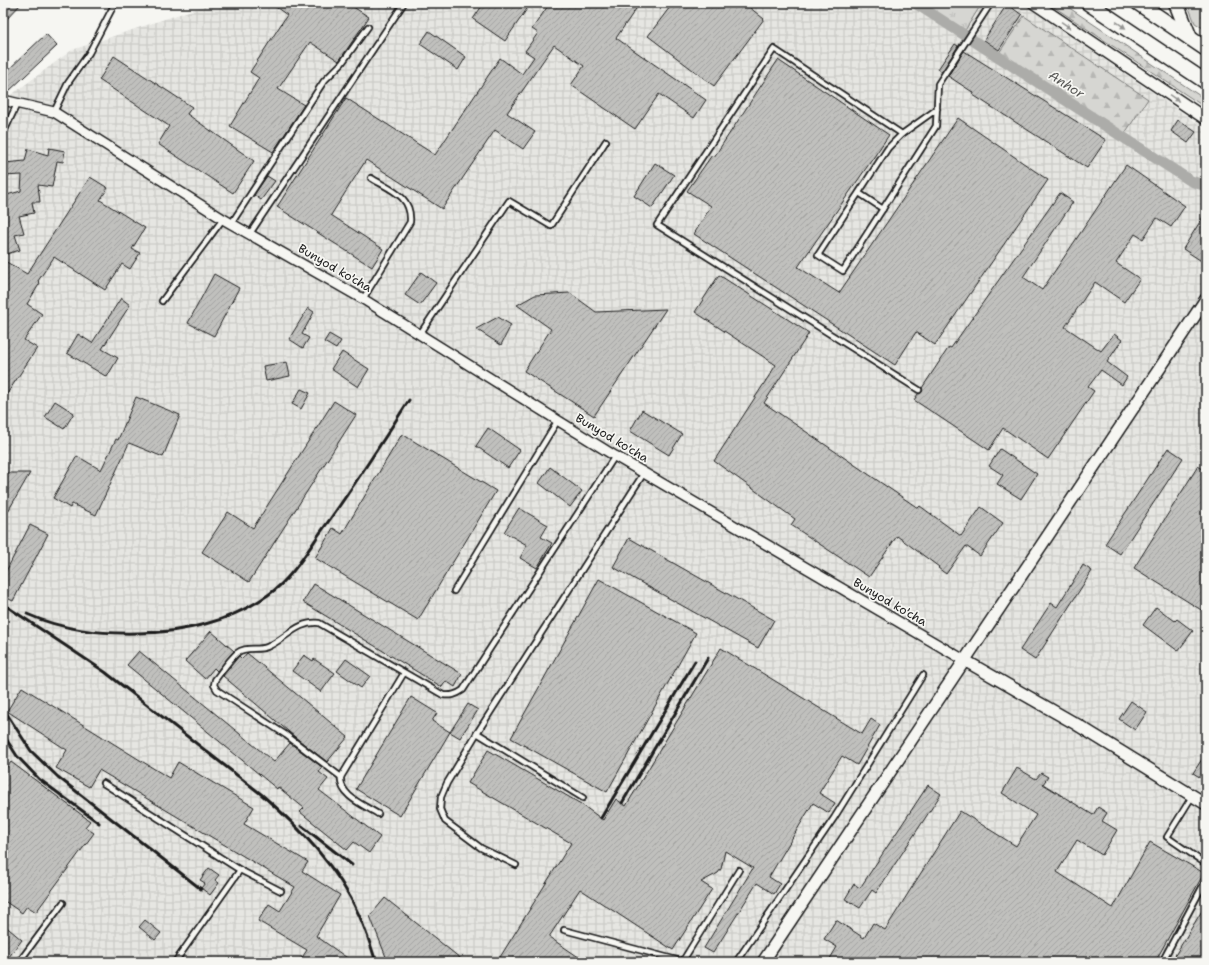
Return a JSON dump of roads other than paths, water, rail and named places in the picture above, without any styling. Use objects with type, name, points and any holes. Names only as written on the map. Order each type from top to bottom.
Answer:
[{"type":"main road","points":[[1088,3],[1206,82]]},
{"type":"main road","points":[[1138,3],[1206,49]]},
{"type":"main road","points":[[1176,3],[1190,38]]},
{"type":"street","points":[[1034,3],[1206,119]]},
{"type":"street","name":"Bunyod ko'cha","points":[[3,100],[54,112],[227,222],[363,299],[615,456],[1076,724],[1206,804]]},
{"type":"street","points":[[764,962],[1206,299]]},
{"type":"lane","points":[[54,112],[68,83],[89,53],[115,3]]},
{"type":"lane","points":[[249,234],[404,3]]},
{"type":"lane","points":[[937,109],[902,134],[888,148],[818,255],[843,271],[936,126],[937,109],[938,84],[991,3]]},
{"type":"lane","points":[[162,301],[227,222],[324,81],[342,63],[368,27]]},
{"type":"lane","points":[[902,134],[774,49],[657,225],[919,390]]},
{"type":"lane","points":[[3,134],[17,104]]},
{"type":"lane","points":[[420,334],[509,200],[551,226],[606,141]]},
{"type":"lane","points":[[363,299],[410,222],[411,211],[405,199],[371,178]]},
{"type":"lane","points":[[859,192],[883,209]]},
{"type":"lane","points":[[454,591],[558,420]]},
{"type":"lane","points":[[341,777],[286,735],[217,690],[214,685],[215,680],[237,653],[242,650],[267,647],[300,626],[310,622],[319,623],[443,695],[451,696],[458,694],[463,690],[615,456]]},
{"type":"lane","points":[[516,865],[481,848],[445,821],[440,809],[441,797],[447,783],[477,733],[644,473]]},
{"type":"lane","points":[[378,814],[344,792],[340,784],[341,777],[404,672]]},
{"type":"lane","points":[[736,962],[834,818],[923,675]]},
{"type":"lane","points":[[477,733],[583,798]]},
{"type":"lane","points":[[103,784],[240,870],[281,891]]},
{"type":"lane","points":[[1193,795],[1167,836],[1206,864]]},
{"type":"lane","points":[[175,962],[240,870]]},
{"type":"lane","points":[[564,930],[682,962],[740,870]]},
{"type":"lane","points":[[1162,962],[1206,880]]},
{"type":"lane","points":[[19,962],[63,903]]},
{"type":"waterway","name":"Anhor","points":[[915,3],[1191,181],[1206,186]]},
{"type":"railway","points":[[27,614],[54,624],[95,632],[156,632],[173,631],[206,624],[238,612],[254,604],[276,589],[297,567],[355,484],[409,400]]},
{"type":"railway","points":[[3,604],[105,672],[261,794],[290,820],[317,849],[350,897],[359,915],[376,962]]},
{"type":"railway","points":[[622,803],[708,658]]},
{"type":"railway","points":[[601,818],[695,661]]},
{"type":"railway","points":[[3,708],[31,751],[58,777],[201,889]]},
{"type":"railway","points":[[3,734],[17,756],[39,779],[99,823]]},
{"type":"railway","points":[[302,826],[352,865]]}]
